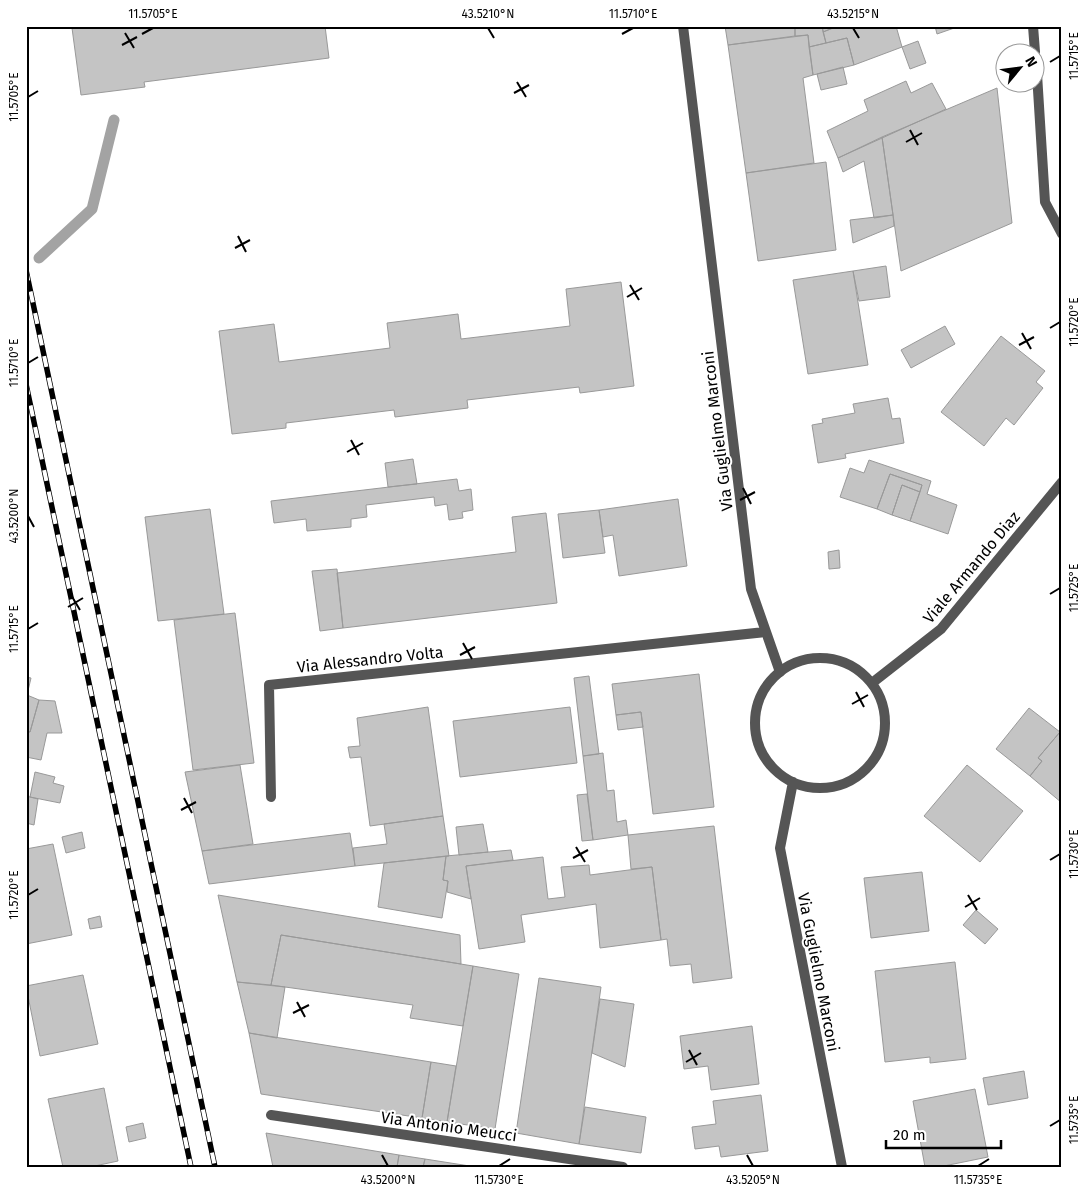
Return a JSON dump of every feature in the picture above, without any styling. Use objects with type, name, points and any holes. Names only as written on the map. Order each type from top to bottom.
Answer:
[{"type":"street","name":"Via Guglielmo Marconi","points":[[683,26],[751,589],[780,672]]},
{"type":"street","points":[[1033,26],[1034,42]]},
{"type":"street","points":[[1038,92],[1045,202],[1062,234]]},
{"type":"street","name":"Viale Armando Diaz","points":[[872,683],[941,629],[1062,482]]},
{"type":"street","name":"Via Alessandro Volta","points":[[270,797],[269,685],[765,632]]},
{"type":"street","points":[[811,658],[828,658],[844,662],[860,671],[872,683],[881,700],[885,719],[884,738],[877,755],[865,770],[849,782],[831,788],[812,787],[794,782],[775,770],[762,752],[756,731],[756,709],[765,688],[780,672],[794,663],[811,658]]},
{"type":"street","name":"Via Guglielmo Marconi","points":[[794,782],[780,848],[842,1167]]},
{"type":"street","name":"Via Antonio Meucci","points":[[271,1115],[623,1167]]},
{"type":"building","points":[[81,26],[325,26],[329,58],[144,82],[145,87],[81,95],[72,28]]},
{"type":"building","points":[[725,26],[795,26],[795,36],[728,45]]},
{"type":"building","points":[[795,26],[822,26],[826,43],[809,47],[808,35],[795,36]]},
{"type":"building","points":[[822,26],[838,26],[823,32]]},
{"type":"building","points":[[838,26],[896,26],[902,47],[854,65],[847,38],[826,43],[823,32]]},
{"type":"building","points":[[935,26],[960,26],[937,34]]},
{"type":"building","points":[[808,35],[813,75],[803,78],[814,163],[746,173],[728,45]]},
{"type":"building","points":[[847,38],[854,65],[813,75],[809,47]]},
{"type":"building","points":[[918,41],[926,63],[910,69],[902,47]]},
{"type":"building","points":[[843,67],[847,84],[821,90],[817,74]]},
{"type":"building","points":[[906,81],[911,93],[932,83],[946,109],[838,158],[827,131],[868,111],[864,100]]},
{"type":"building","points":[[996,88],[1012,223],[901,271],[882,137]]},
{"type":"building","points":[[882,137],[893,215],[874,218],[864,161],[843,172],[838,158]]},
{"type":"building","points":[[826,162],[836,250],[758,261],[746,173]]},
{"type":"building","points":[[893,215],[894,226],[853,243],[850,220]]},
{"type":"building","points":[[886,266],[890,297],[859,301],[853,271]]},
{"type":"building","points":[[853,271],[868,365],[808,374],[793,280]]},
{"type":"building","points":[[621,282],[634,386],[580,393],[579,387],[467,400],[468,408],[395,417],[394,410],[286,423],[286,428],[232,434],[219,331],[274,324],[279,362],[390,348],[387,323],[458,314],[461,339],[570,326],[566,289]]},
{"type":"building","points":[[945,326],[955,344],[911,368],[901,350]]},
{"type":"building","points":[[1001,336],[1045,371],[1036,382],[1043,388],[1014,425],[1006,418],[984,446],[941,412]]},
{"type":"building","points":[[888,398],[892,419],[900,418],[904,443],[845,454],[846,458],[818,463],[812,425],[823,423],[822,419],[855,413],[853,404]]},
{"type":"building","points":[[413,459],[417,484],[388,487],[385,463]]},
{"type":"building","points":[[869,460],[931,481],[927,494],[957,505],[948,534],[910,521],[922,485],[890,474],[877,509],[840,497],[850,468],[864,473]]},
{"type":"building","points":[[890,474],[922,485],[920,492],[902,485],[892,515],[877,509]]},
{"type":"building","points":[[457,479],[459,491],[471,489],[473,510],[462,512],[463,518],[449,520],[447,504],[435,506],[434,497],[366,505],[367,517],[351,519],[351,527],[307,531],[306,519],[274,523],[271,501]]},
{"type":"building","points":[[902,485],[920,492],[910,521],[892,515]]},
{"type":"building","points":[[678,499],[687,566],[619,576],[613,535],[603,537],[599,510]]},
{"type":"building","points":[[210,509],[224,614],[158,621],[145,517]]},
{"type":"building","points":[[599,510],[605,553],[563,558],[558,514]]},
{"type":"building","points":[[546,513],[557,603],[343,628],[337,573],[516,552],[512,517]]},
{"type":"building","points":[[839,550],[840,568],[829,569],[828,552]]},
{"type":"building","points":[[337,569],[343,628],[320,631],[312,571]]},
{"type":"building","points":[[235,613],[254,763],[193,770],[174,620]]},
{"type":"building","points":[[699,674],[714,807],[653,814],[641,712],[616,715],[612,684]]},
{"type":"building","points":[[589,676],[599,754],[583,756],[574,678]]},
{"type":"building","points":[[26,677],[31,678],[27,695],[39,700],[30,732],[26,731]]},
{"type":"building","points":[[39,700],[55,701],[62,733],[47,733],[41,760],[26,757],[26,731],[30,732]]},
{"type":"building","points":[[428,707],[443,816],[370,826],[361,757],[350,758],[348,747],[360,746],[357,718]]},
{"type":"building","points":[[570,707],[577,763],[460,777],[453,721]]},
{"type":"building","points":[[1029,708],[1060,732],[1038,758],[1042,761],[1030,776],[996,749]]},
{"type":"building","points":[[641,712],[643,727],[618,730],[616,715]]},
{"type":"building","points":[[1060,732],[1062,734],[1062,803],[1030,776],[1042,761],[1038,758]]},
{"type":"building","points":[[603,753],[607,791],[614,790],[617,822],[626,820],[628,835],[593,840],[583,756]]},
{"type":"building","points":[[240,765],[253,844],[202,851],[185,772]]},
{"type":"building","points":[[967,765],[1023,811],[980,862],[924,816]]},
{"type":"building","points":[[35,772],[55,777],[53,783],[64,786],[60,803],[30,797]]},
{"type":"building","points":[[587,794],[593,840],[582,841],[577,795]]},
{"type":"building","points":[[26,796],[38,799],[34,825],[26,823]]},
{"type":"building","points":[[443,816],[449,856],[355,866],[353,848],[387,844],[384,824]]},
{"type":"building","points":[[483,824],[488,852],[459,855],[456,827]]},
{"type":"building","points":[[714,826],[732,978],[693,983],[691,964],[670,966],[667,939],[661,940],[652,867],[631,869],[628,835]]},
{"type":"building","points":[[82,832],[85,848],[66,853],[62,837]]},
{"type":"building","points":[[350,833],[355,866],[209,884],[202,851]]},
{"type":"building","points":[[53,844],[72,935],[26,944],[26,849]]},
{"type":"building","points":[[511,850],[513,860],[466,866],[471,899],[447,892],[448,881],[443,880],[446,856]]},
{"type":"building","points":[[446,856],[443,880],[448,881],[442,918],[378,907],[384,863]]},
{"type":"building","points":[[543,857],[548,899],[565,897],[561,867],[589,865],[590,875],[652,867],[661,940],[600,948],[596,904],[521,915],[525,942],[479,949],[466,866]]},
{"type":"building","points":[[922,872],[929,931],[871,938],[864,878]]},
{"type":"building","points":[[218,895],[460,935],[461,964],[281,935],[271,985],[237,982]]},
{"type":"building","points":[[976,910],[998,929],[985,944],[963,925]]},
{"type":"building","points":[[100,916],[102,927],[90,929],[88,919]]},
{"type":"building","points":[[281,935],[473,966],[463,1026],[410,1018],[413,1005],[271,985]]},
{"type":"building","points":[[955,962],[966,1059],[930,1063],[930,1057],[885,1062],[875,971]]},
{"type":"building","points":[[473,966],[519,974],[495,1129],[447,1122]]},
{"type":"building","points":[[83,975],[98,1044],[40,1056],[26,986]]},
{"type":"building","points":[[539,978],[601,987],[579,1144],[516,1133]]},
{"type":"building","points":[[237,982],[285,987],[277,1038],[249,1033]]},
{"type":"building","points":[[600,999],[634,1004],[625,1067],[592,1053]]},
{"type":"building","points":[[752,1026],[759,1084],[711,1090],[708,1066],[684,1069],[680,1036]]},
{"type":"building","points":[[249,1033],[431,1062],[422,1118],[261,1094]]},
{"type":"building","points":[[431,1062],[456,1066],[447,1122],[422,1118]]},
{"type":"building","points":[[1024,1071],[1028,1098],[988,1105],[983,1078]]},
{"type":"building","points":[[104,1088],[118,1161],[90,1167],[63,1167],[48,1099]]},
{"type":"building","points":[[975,1089],[988,1157],[939,1167],[925,1167],[913,1101]]},
{"type":"building","points":[[761,1095],[768,1151],[721,1157],[719,1146],[695,1149],[692,1127],[716,1124],[713,1101]]},
{"type":"building","points":[[585,1107],[646,1117],[641,1153],[579,1144]]},
{"type":"building","points":[[143,1123],[146,1138],[129,1142],[126,1127]]},
{"type":"building","points":[[266,1133],[399,1155],[397,1167],[273,1167]]},
{"type":"building","points":[[399,1155],[425,1159],[423,1167],[397,1167]]},
{"type":"building","points":[[425,1159],[476,1167],[423,1167]]},
{"type":"waterway","points":[[39,258],[92,209],[114,120]]},
{"type":"railway","points":[[26,270],[215,1167]]},
{"type":"railway","points":[[26,384],[191,1167]]}]
